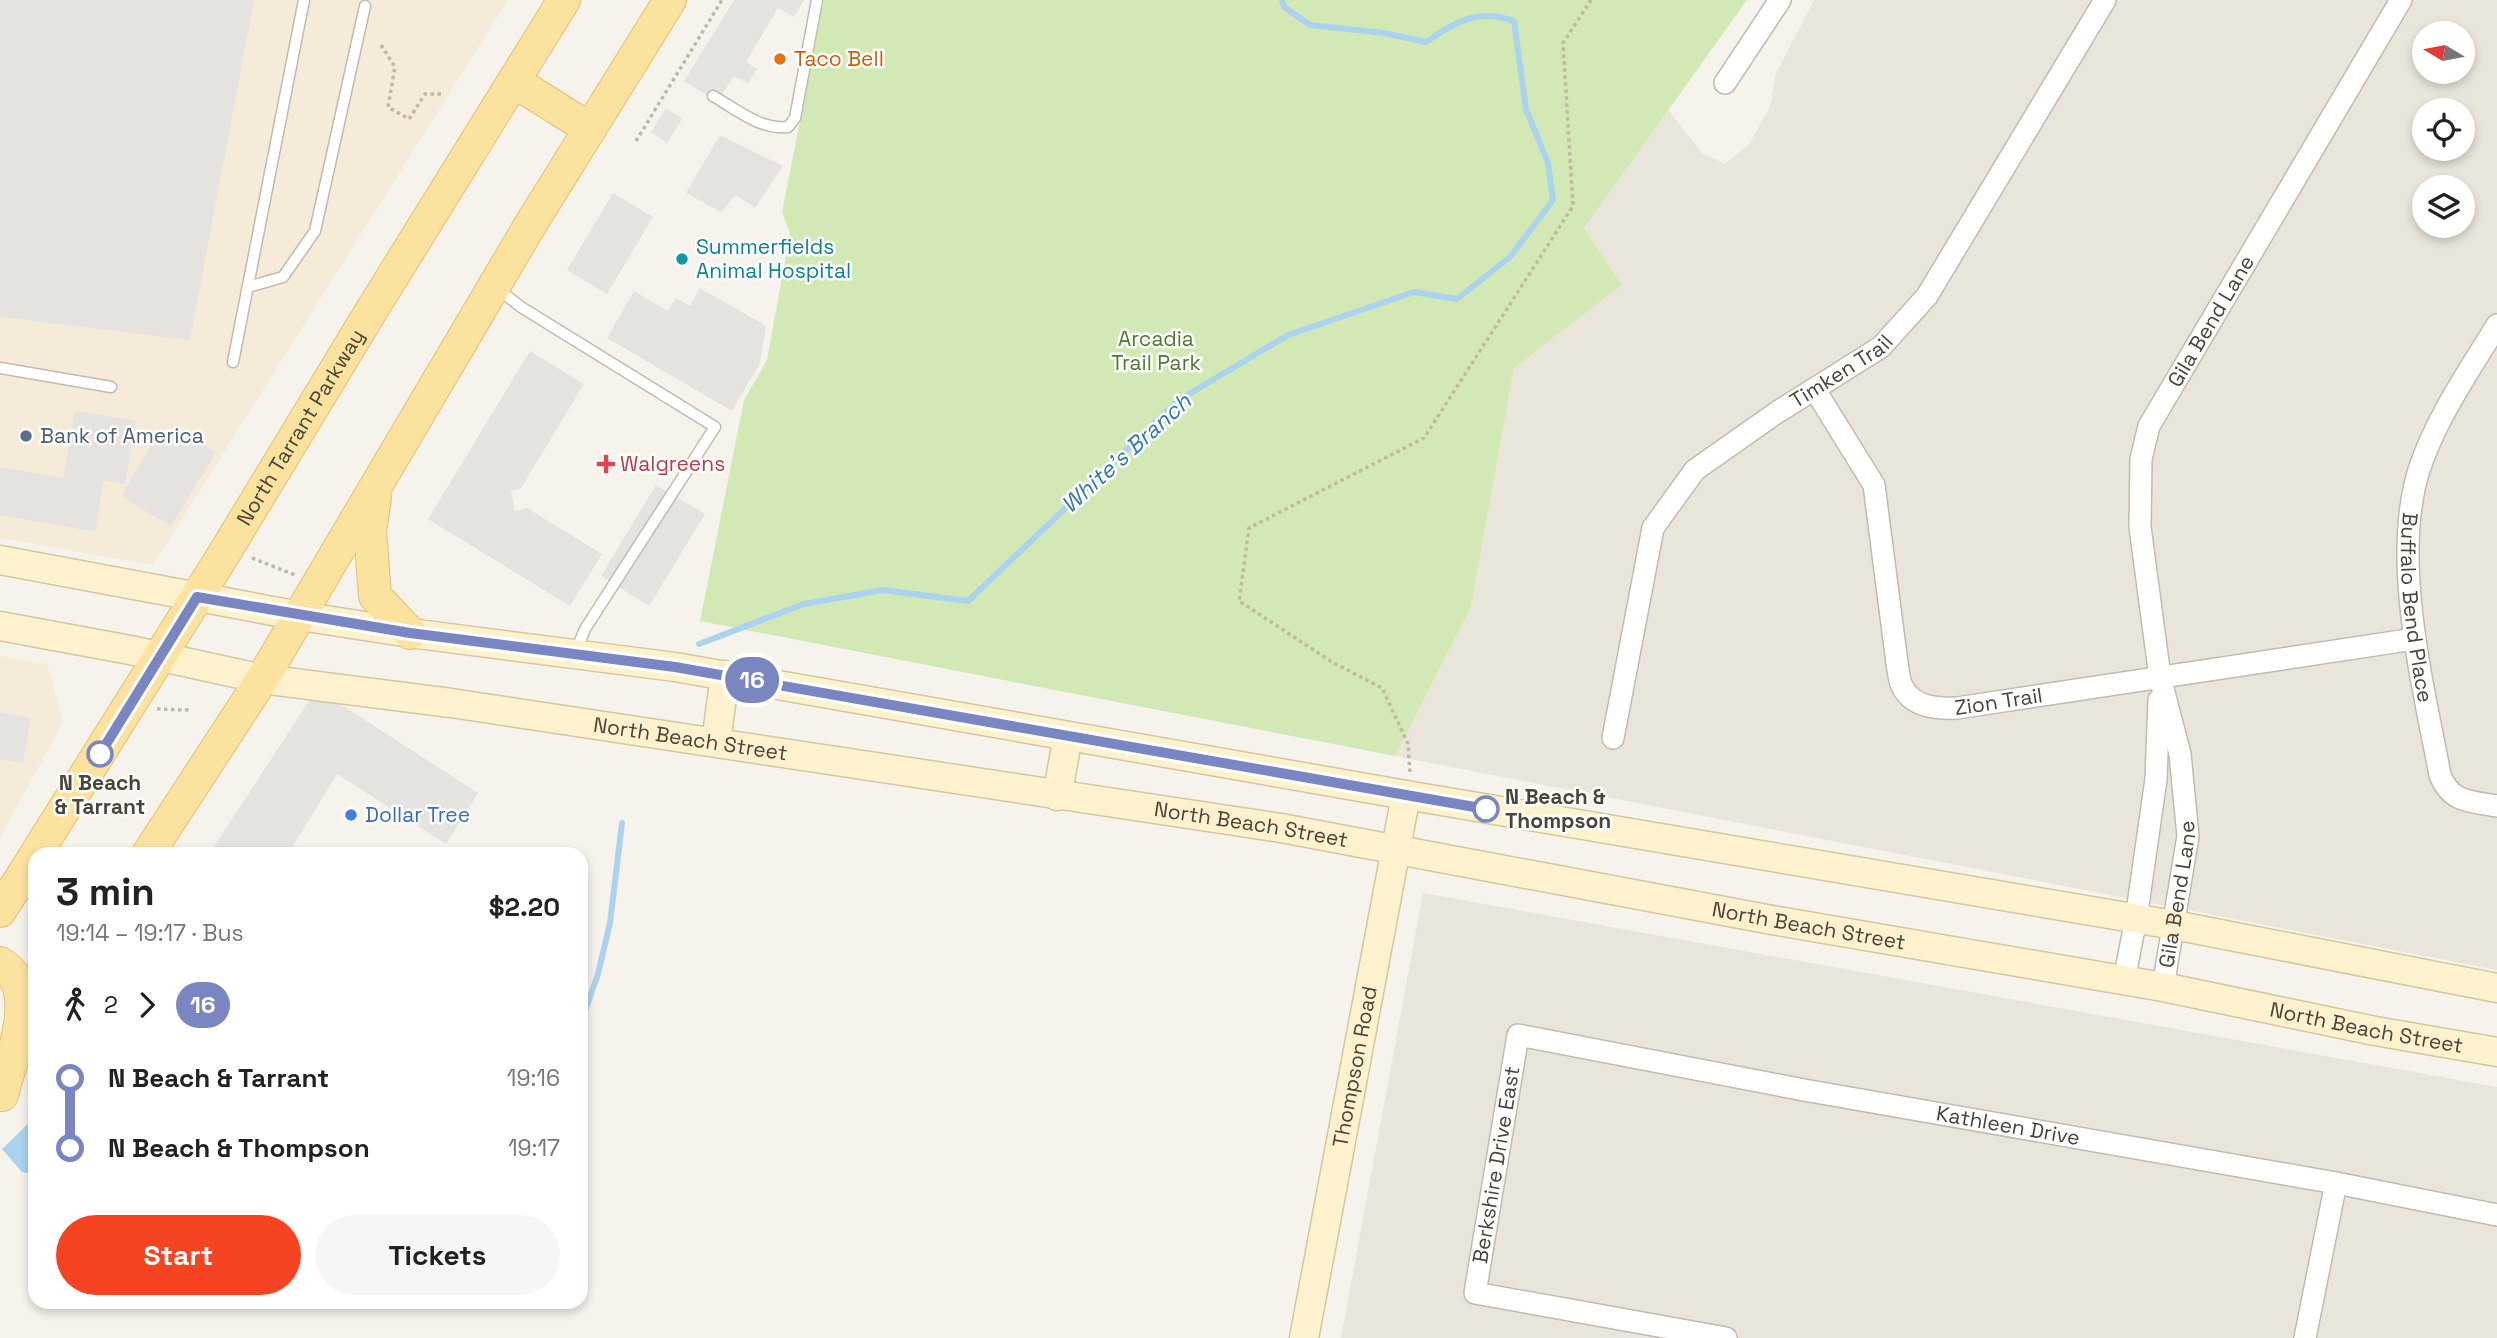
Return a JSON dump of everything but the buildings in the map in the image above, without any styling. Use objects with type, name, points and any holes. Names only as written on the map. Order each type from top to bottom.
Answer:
[{"type":"main road","name":"North Tarrant Parkway","points":[[41,847],[161,657],[564,0]]},
{"type":"main road","points":[[153,847],[262,679],[494,286],[670,0]]},
{"type":"main road","points":[[515,82],[590,129]]},
{"type":"main road","points":[[377,485],[370,531],[375,596],[410,633]]},
{"type":"main road","points":[[0,560],[300,616],[725,675],[1068,736],[1408,783],[2174,925],[2497,988]]},
{"type":"main road","name":"North Beach Street","points":[[0,626],[262,679],[450,703],[1281,828],[1772,920],[2163,987],[2375,1031],[2497,1052]]},
{"type":"main road","points":[[716,742],[725,675]]},
{"type":"main road","points":[[1057,796],[1068,736]]},
{"type":"main road","name":"Thompson Road","points":[[1304,1338],[1408,783]]},
{"type":"main road","name":"North Tarrant Parkway","points":[[0,911],[28,867]]},
{"type":"main road","points":[[0,963],[10,969],[18,980],[22,995],[21,1024],[1,1096]]},
{"type":"main road","points":[[1,1096],[28,1052]]},
{"type":"street","points":[[1725,83],[1780,0]]},
{"type":"street","name":"Timken Trail","points":[[1613,738],[1653,527],[1695,470],[1736,440],[1881,347],[1927,296],[2105,0]]},
{"type":"street","name":"Gila Bend Lane","points":[[2163,987],[2188,836],[2180,754],[2160,677],[2140,527],[2141,459],[2149,426],[2401,0]]},
{"type":"street","name":"Buffalo Bend Place","points":[[2497,325],[2451,400],[2424,457],[2412,493],[2409,515],[2414,639],[2440,775],[2453,795],[2497,806]]},
{"type":"street","name":"Zion Trail","points":[[1815,390],[1874,485],[1897,663],[1902,687],[1917,702],[1936,709],[1956,708],[2414,639]]},
{"type":"street","name":"Gila Bend Lane","points":[[2124,980],[2136,919],[2156,779],[2160,677]]},
{"type":"street","name":"Kathleen Drive","points":[[1518,1035],[1804,1090],[2336,1183],[2497,1215]]},
{"type":"street","name":"Berkshire Drive East","points":[[1518,1035],[1475,1293],[1726,1338]]},
{"type":"street","points":[[2305,1338],[2336,1183]]},
{"type":"lane","points":[[233,362],[304,0]]},
{"type":"lane","points":[[713,96],[763,125],[788,127],[795,118],[817,0]]},
{"type":"lane","points":[[248,287],[283,277],[315,231],[365,6]]},
{"type":"lane","points":[[494,286],[521,307],[715,427],[585,629],[575,653]]},
{"type":"lane","points":[[0,368],[111,387]]},
{"type":"path","points":[[636,141],[722,0]]},
{"type":"path","points":[[1408,783],[1408,744],[1382,688],[1332,662],[1239,601],[1249,528],[1424,438],[1432,426],[1573,206],[1563,43],[1591,0]]},
{"type":"path","points":[[381,45],[395,67],[388,107],[409,119],[425,94],[443,94]]},
{"type":"path","points":[[252,558],[300,576]]},
{"type":"path","points":[[152,708],[190,710]]},
{"type":"shaded area","points":[[0,0],[508,0],[153,565],[0,538]]},
{"type":"shaded area","points":[[0,0],[254,0],[190,340],[0,317]]},
{"type":"shaded area","points":[[734,0],[804,0],[794,17],[778,8],[746,62],[757,69],[748,84],[734,76],[717,102],[684,81]]},
{"type":"shaded area","points":[[1814,0],[2497,0],[2497,970],[1395,756],[1471,607],[1514,368],[1622,285],[1584,228],[1668,110],[1702,153],[1725,164],[1749,144],[1770,107],[1776,73]]},
{"type":"shaded area","points":[[666,108],[682,119],[667,143],[651,132]]},
{"type":"shaded area","points":[[720,135],[783,166],[755,208],[736,195],[721,212],[686,193]]},
{"type":"shaded area","points":[[613,193],[653,217],[607,294],[567,270]]},
{"type":"shaded area","points":[[700,288],[766,326],[760,363],[732,411],[607,338],[634,291],[668,311],[676,298],[690,306]]},
{"type":"shaded area","points":[[530,351],[584,384],[521,488],[511,491],[515,511],[527,508],[602,554],[570,606],[428,519]]},
{"type":"shaded area","points":[[75,411],[136,421],[125,484],[104,480],[95,532],[0,515],[0,467],[63,478]]},
{"type":"shaded area","points":[[180,429],[216,452],[171,526],[121,496],[158,434],[172,443]]},
{"type":"shaded area","points":[[656,485],[705,514],[649,606],[601,576]]},
{"type":"shaded area","points":[[0,656],[47,664],[63,722],[0,837]]},
{"type":"shaded area","points":[[317,689],[478,793],[446,844],[337,774],[292,847],[214,847]]},
{"type":"shaded area","points":[[0,712],[31,718],[23,763],[0,759]]},
{"type":"shaded area","points":[[1423,893],[2497,1087],[2497,1338],[1341,1338]]},
{"type":"green space","name":"Arcadia Trail Park","points":[[824,0],[1747,0],[1584,228],[1622,285],[1514,368],[1471,607],[1395,756],[700,621],[744,400],[767,360],[790,233],[782,212]]},
{"type":"water","points":[[28,1124],[28,1173],[22,1172],[2,1149]]},
{"type":"waterway","name":"White's Branch","points":[[699,644],[804,604],[883,590],[968,601],[1179,400],[1288,335],[1414,292],[1457,299],[1510,257],[1553,200],[1548,163],[1526,109],[1514,21],[1489,16],[1467,19],[1426,42],[1384,33],[1310,25],[1284,7],[1282,0]]},
{"type":"waterway","name":"White's Branch","points":[[588,1002],[610,923],[622,823]]},
{"type":"bus line","name":"16","points":[[100,754],[197,597],[410,633],[675,667],[1486,809]]},
{"type":"place","name":"Taco Bell","points":[[780,59]]},
{"type":"place","name":"Summerfields Animal Hospital","points":[[682,259]]},
{"type":"place","name":"Bank of America","points":[[26,436]]},
{"type":"place","name":"Walgreens","points":[[606,464]]},
{"type":"place","name":"N Beach & Tarrant","points":[[100,754]]},
{"type":"place","name":"N Beach & Thompson","points":[[1486,809]]},
{"type":"place","name":"Dollar Tree","points":[[351,815]]}]
